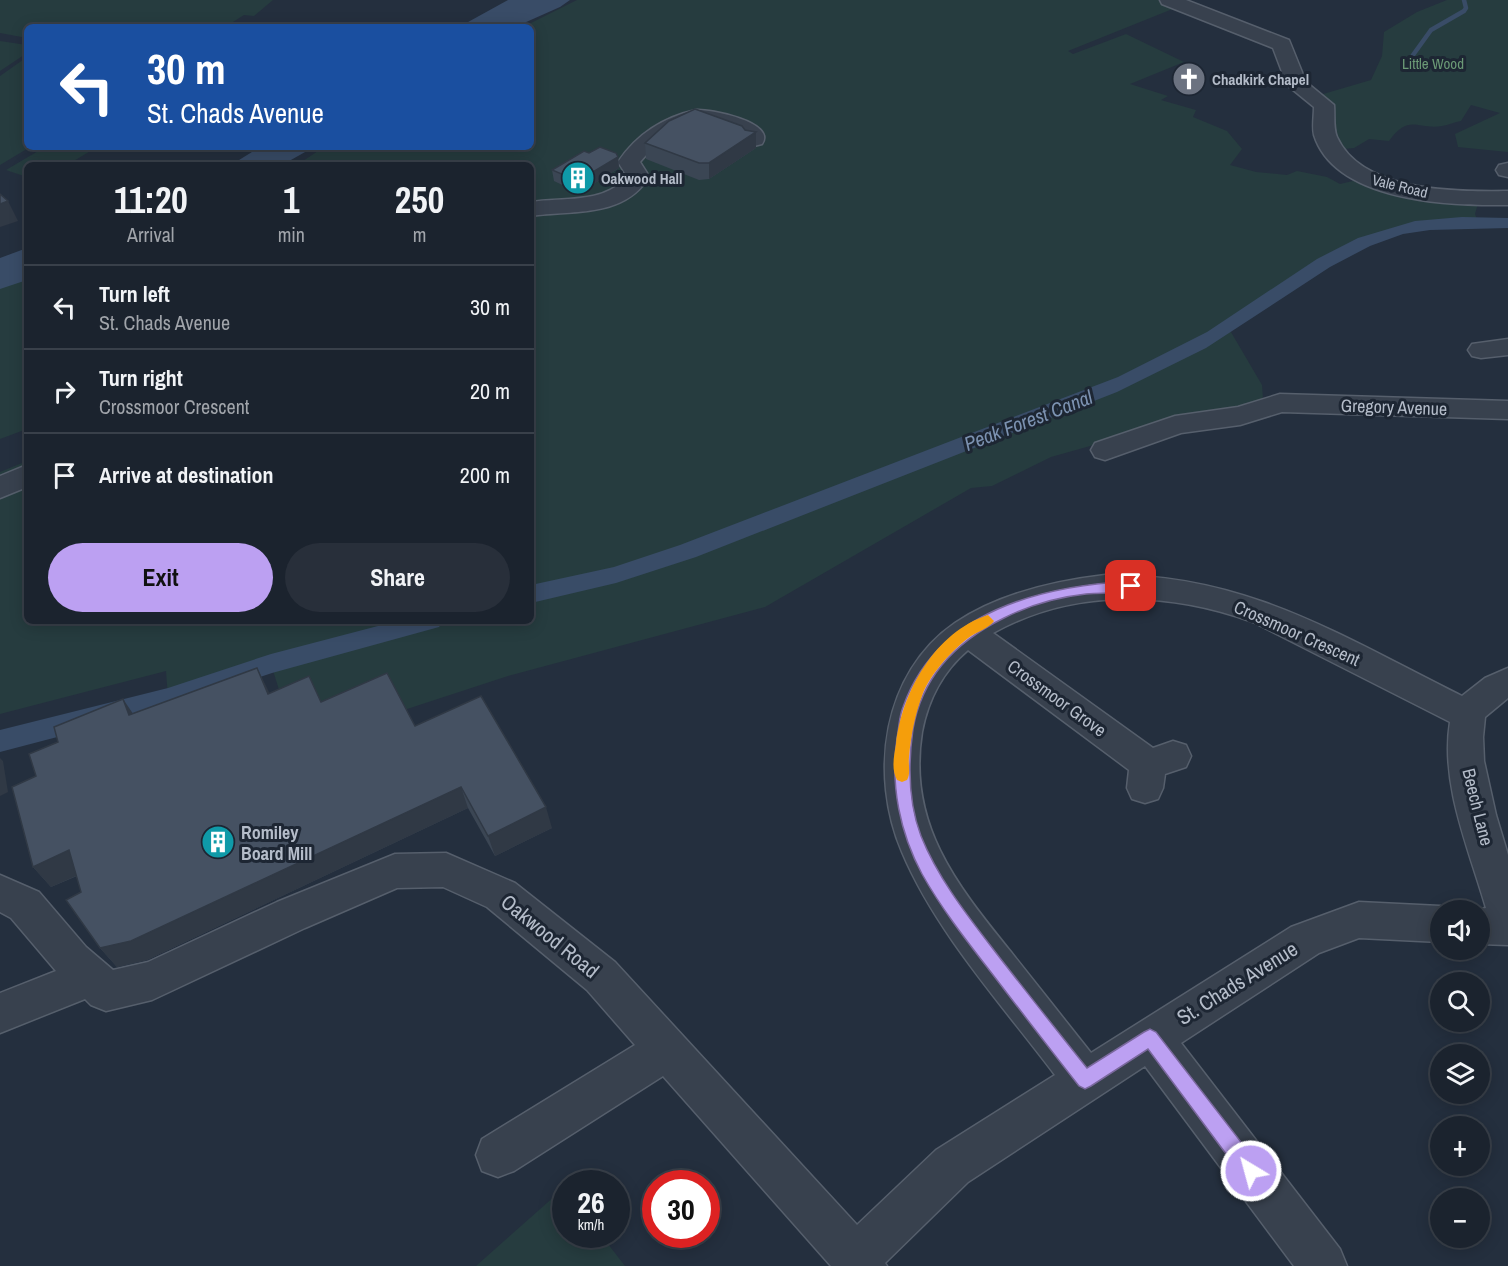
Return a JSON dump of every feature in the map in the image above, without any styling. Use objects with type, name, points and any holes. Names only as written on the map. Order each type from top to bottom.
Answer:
[{"type":"street","name":"Vale Road","points":[[1169,0],[1282,44],[1297,85],[1324,105],[1322,117],[1324,132],[1332,150],[1346,164],[1366,178],[1393,187],[1439,196],[1479,200],[1508,198]]},
{"type":"street","points":[[534,209],[574,205],[614,197],[632,186],[636,180],[636,173],[629,162],[634,155],[642,145],[681,118],[691,115],[716,117],[750,131],[754,139]]},
{"type":"street","points":[[534,229],[572,210],[574,205]]},
{"type":"street","points":[[1481,350],[1508,347]]},
{"type":"street","name":"Gregory Avenue","points":[[1105,450],[1175,425],[1198,420],[1234,417],[1280,403],[1508,410]]},
{"type":"street","points":[[0,488],[24,476]]},
{"type":"street","name":"Crossmoor Crescent","points":[[1085,1080],[969,930],[928,870],[913,835],[904,802],[901,761],[910,708],[927,673],[939,658],[967,632],[1033,600],[1067,592],[1137,586],[1185,590],[1254,609],[1468,715]]},
{"type":"street","name":"Crossmoor Grove","points":[[967,632],[1155,769]]},
{"type":"street","points":[[1468,715],[1488,692],[1508,681]]},
{"type":"street","name":"Beech Lane","points":[[1468,715],[1465,753],[1471,789],[1508,914]]},
{"type":"street","name":"Oakwood Road","points":[[0,893],[25,904],[72,960],[105,991],[152,981],[291,915],[395,871],[446,870],[501,895],[601,976],[859,1262]]},
{"type":"street","name":"St. Chads Avenue","points":[[859,1262],[912,1202],[952,1166],[1305,940],[1359,920],[1430,924]]},
{"type":"street","points":[[1490,926],[1508,927]]},
{"type":"street","points":[[0,1013],[91,977]]},
{"type":"street","points":[[1150,1038],[1323,1266]]},
{"type":"street","points":[[498,1155],[666,1050]]},
{"type":"green space","points":[[0,0],[273,0],[254,16],[244,15],[230,24],[24,24],[24,37],[0,33]]},
{"type":"green space","points":[[577,0],[1159,0],[1175,8],[1068,51],[1073,54],[1126,34],[1184,62],[1130,84],[1168,96],[1161,100],[1196,110],[1193,117],[1227,131],[1242,149],[1230,165],[1256,172],[1287,175],[1297,171],[1327,177],[1340,184],[1366,178],[1479,200],[1475,214],[1478,222],[1408,228],[1366,240],[1304,275],[1228,327],[1262,385],[1263,400],[1246,403],[1227,416],[1204,414],[1051,457],[992,486],[971,488],[765,607],[508,676],[404,710],[331,724],[280,693],[271,664],[168,698],[166,671],[0,714],[0,472],[24,462],[24,624],[534,624],[534,162],[302,162],[320,150],[534,150],[534,24],[529,24]]},
{"type":"green space","name":"Little Wood","points":[[1447,0],[1508,0],[1508,152],[1458,147],[1455,134],[1500,113],[1471,105],[1461,121],[1433,127],[1408,125],[1396,132],[1389,141],[1369,139],[1354,148],[1332,150],[1313,97],[1371,80],[1382,56],[1384,32],[1417,12]]},
{"type":"green space","points":[[0,41],[24,45],[24,55],[0,71]]},
{"type":"green space","points":[[24,59],[25,150],[0,165],[0,76]]},
{"type":"green space","points":[[40,150],[92,150],[72,162],[24,162],[24,176],[6,170]]},
{"type":"green space","points":[[24,280],[24,430],[0,439],[0,288]]},
{"type":"green space","points":[[552,1199],[552,1248],[611,1248],[625,1266],[476,1266]]},
{"type":"water","points":[[508,0],[570,0],[560,7],[522,24],[464,24]]},
{"type":"water","points":[[255,150],[309,150],[287,162],[236,162]]},
{"type":"water","points":[[24,249],[24,281],[0,289],[0,258]]},
{"type":"building","points":[[695,109],[742,126],[745,130],[756,132],[709,163],[699,163],[645,143],[669,121]]},
{"type":"building","points":[[600,147],[616,153],[618,157],[578,181],[552,170],[584,151],[589,153]]},
{"type":"building","points":[[0,194],[8,201],[0,204]]},
{"type":"building","name":"Romiley Board Mill","points":[[257,668],[268,694],[309,676],[321,702],[387,673],[415,726],[481,696],[546,807],[488,836],[461,787],[131,941],[100,948],[66,900],[81,892],[69,850],[33,867],[12,787],[36,776],[29,754],[58,742],[54,727],[123,699],[129,715]]},
{"type":"waterway","points":[[1413,55],[1431,30],[1464,11],[1466,8],[1464,0]]},
{"type":"waterway","name":"Peak Forest Canal","points":[[534,593],[616,575],[688,551],[1110,388],[1199,344],[1324,263],[1385,234],[1430,225],[1508,223]]},
{"type":"waterway","name":"Peak Forest Canal","points":[[0,741],[168,698],[271,664],[420,624]]},
{"type":"slow traffic","points":[[902,776],[901,761],[905,727],[917,690],[927,673],[952,644],[967,632],[988,621]]},
{"type":"place","name":"Chadkirk Chapel","points":[[1189,79]]},
{"type":"place","name":"Oakwood Hall","points":[[578,178]]},
{"type":"place","name":"Romiley Board Mill","points":[[218,842]]},
{"type":"route","points":[[1131,586],[1084,589],[1033,600],[1000,614],[967,632],[952,644],[927,673],[910,708],[901,761],[904,802],[913,835],[928,870],[969,930],[1085,1080],[1150,1038],[1251,1171]]}]
